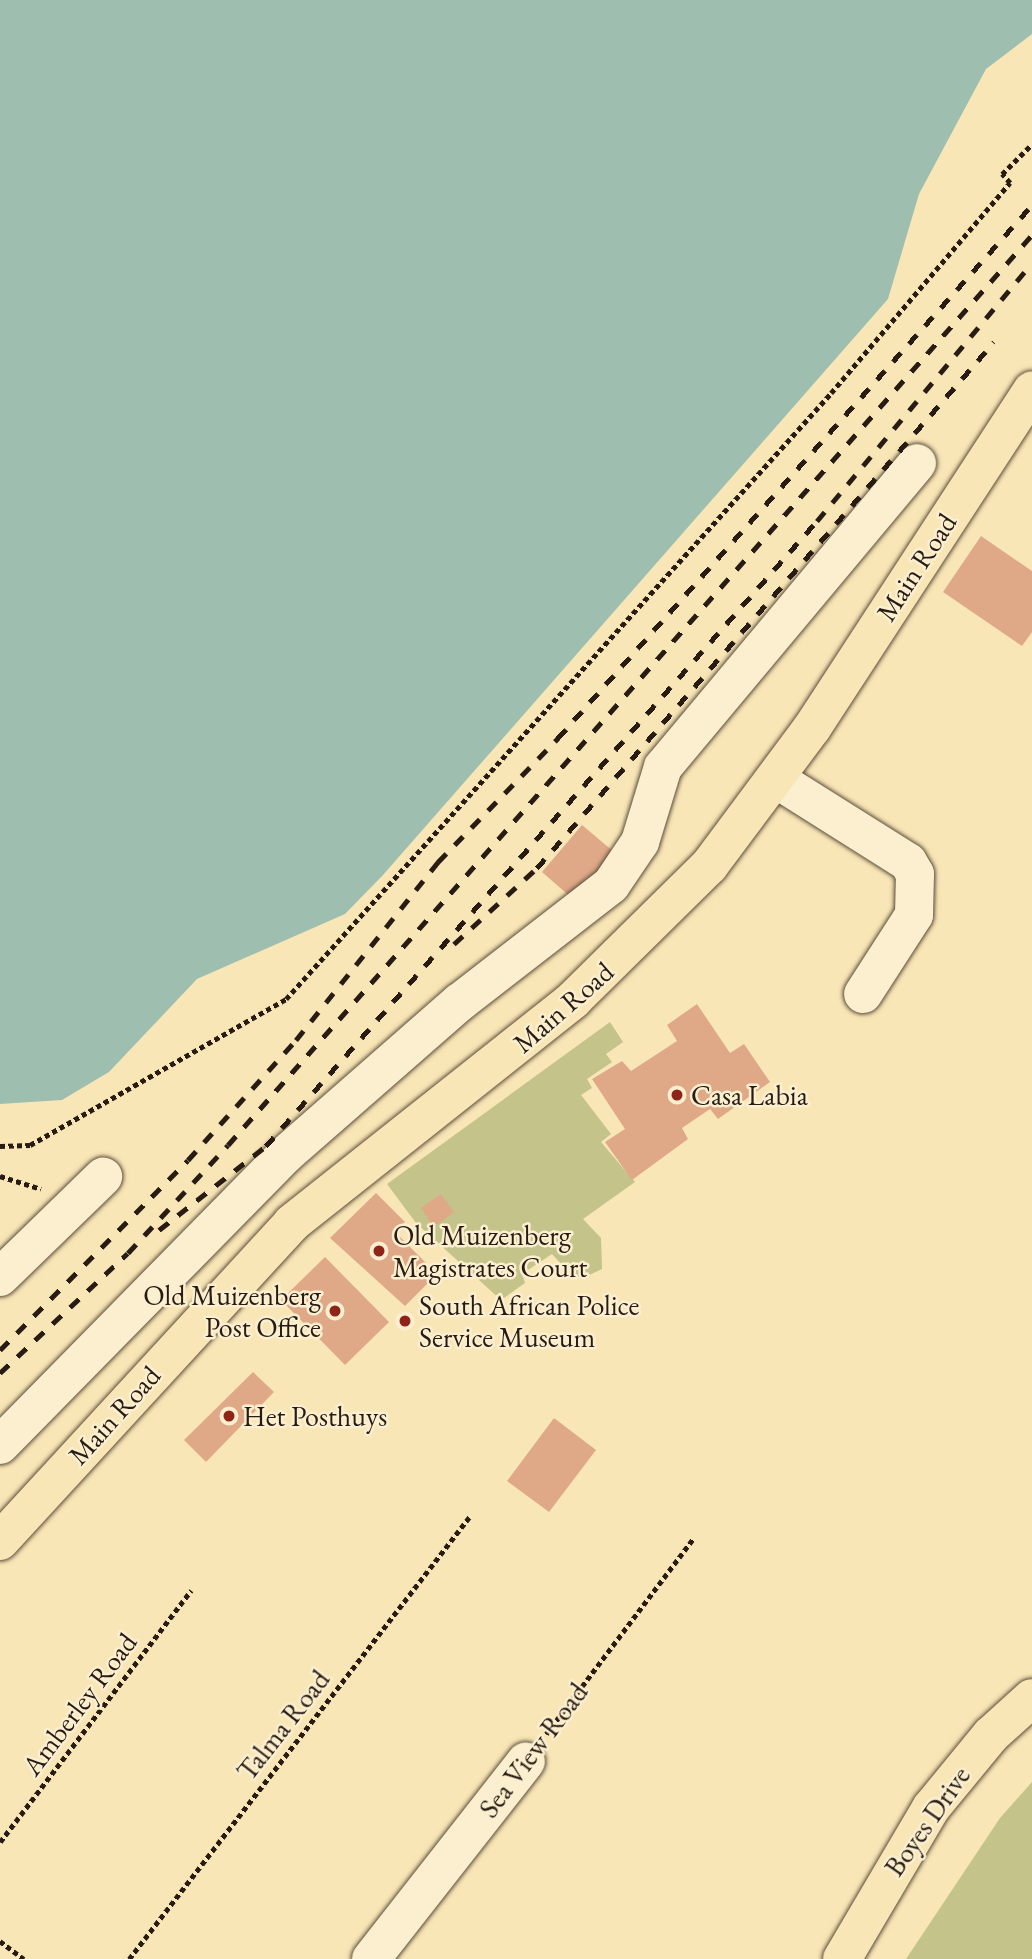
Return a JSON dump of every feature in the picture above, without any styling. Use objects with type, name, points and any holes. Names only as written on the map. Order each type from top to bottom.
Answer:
[{"type":"main road","name":"Main Road","points":[[0,1541],[292,1223],[610,967],[709,866],[776,779],[1032,390]]},
{"type":"main road","name":"Boyes Drive","points":[[842,1959],[931,1808],[991,1735],[1032,1698]]},
{"type":"street","points":[[0,1445],[285,1155],[460,1002],[611,885],[640,842],[663,767],[917,463]]},
{"type":"street","points":[[776,779],[908,862],[915,874],[914,915],[863,994]]},
{"type":"street","points":[[0,1277],[103,1177]]},
{"type":"street","name":"Sea View Road","points":[[371,1959],[526,1761]]},
{"type":"path","points":[[0,1146],[30,1145],[286,999],[831,393],[1010,183],[1002,174],[1032,144]]},
{"type":"path","name":"Talma Road","points":[[129,1959],[470,1516]]},
{"type":"path","name":"Sea View Road","points":[[526,1761],[693,1539]]},
{"type":"path","name":"Amberley Road","points":[[0,1843],[191,1590]]},
{"type":"path","points":[[0,1941],[24,1959]]},
{"type":"green space","points":[[610,1022],[623,1042],[606,1054],[612,1062],[587,1079],[592,1088],[581,1095],[611,1134],[601,1142],[635,1182],[583,1219],[601,1238],[602,1269],[583,1278],[570,1274],[552,1254],[522,1274],[525,1283],[501,1300],[416,1223],[387,1184]]},
{"type":"green space","points":[[1032,1782],[1032,1959],[906,1959],[1000,1818]]},
{"type":"shaded area","points":[[0,0],[1032,0],[1032,34],[986,69],[919,194],[888,299],[383,875],[345,914],[197,979],[109,1072],[62,1100],[0,1104]]},
{"type":"building","points":[[981,536],[1032,571],[1032,632],[1022,646],[943,592]]},
{"type":"building","points":[[582,825],[614,852],[574,900],[542,872]]},
{"type":"building","name":"Casa Labia","points":[[697,1004],[730,1053],[744,1044],[770,1082],[718,1119],[710,1109],[682,1128],[688,1139],[632,1180],[605,1142],[625,1129],[592,1079],[622,1061],[631,1071],[677,1041],[667,1025]]},
{"type":"building","name":"Old Muizenberg Magistrates Court","points":[[376,1193],[405,1222],[395,1232],[437,1274],[405,1306],[330,1238]]},
{"type":"building","points":[[441,1194],[454,1212],[434,1227],[421,1208]]},
{"type":"building","name":"Old Muizenberg Post Office","points":[[325,1257],[389,1322],[345,1365],[281,1300]]},
{"type":"building","name":"Het Posthuys","points":[[253,1372],[274,1392],[206,1462],[184,1440]]},
{"type":"building","points":[[554,1418],[596,1450],[549,1512],[507,1481]]},
{"type":"railway","points":[[0,1350],[188,1160],[296,1040],[438,862],[558,738],[1032,205]]},
{"type":"railway","points":[[0,1373],[128,1253],[228,1145],[1032,235]]},
{"type":"railway","points":[[159,1230],[266,1146],[817,521],[1032,263]]},
{"type":"railway","points":[[454,944],[537,868],[994,342]]},
{"type":"place","name":"Casa Labia","points":[[677,1095]]},
{"type":"place","name":"Old Muizenberg Magistrates Court","points":[[379,1251]]},
{"type":"place","name":"Old Muizenberg Post Office","points":[[335,1311]]},
{"type":"place","name":"South African Police Service Museum","points":[[405,1321]]},
{"type":"place","name":"Het Posthuys","points":[[229,1416]]}]
